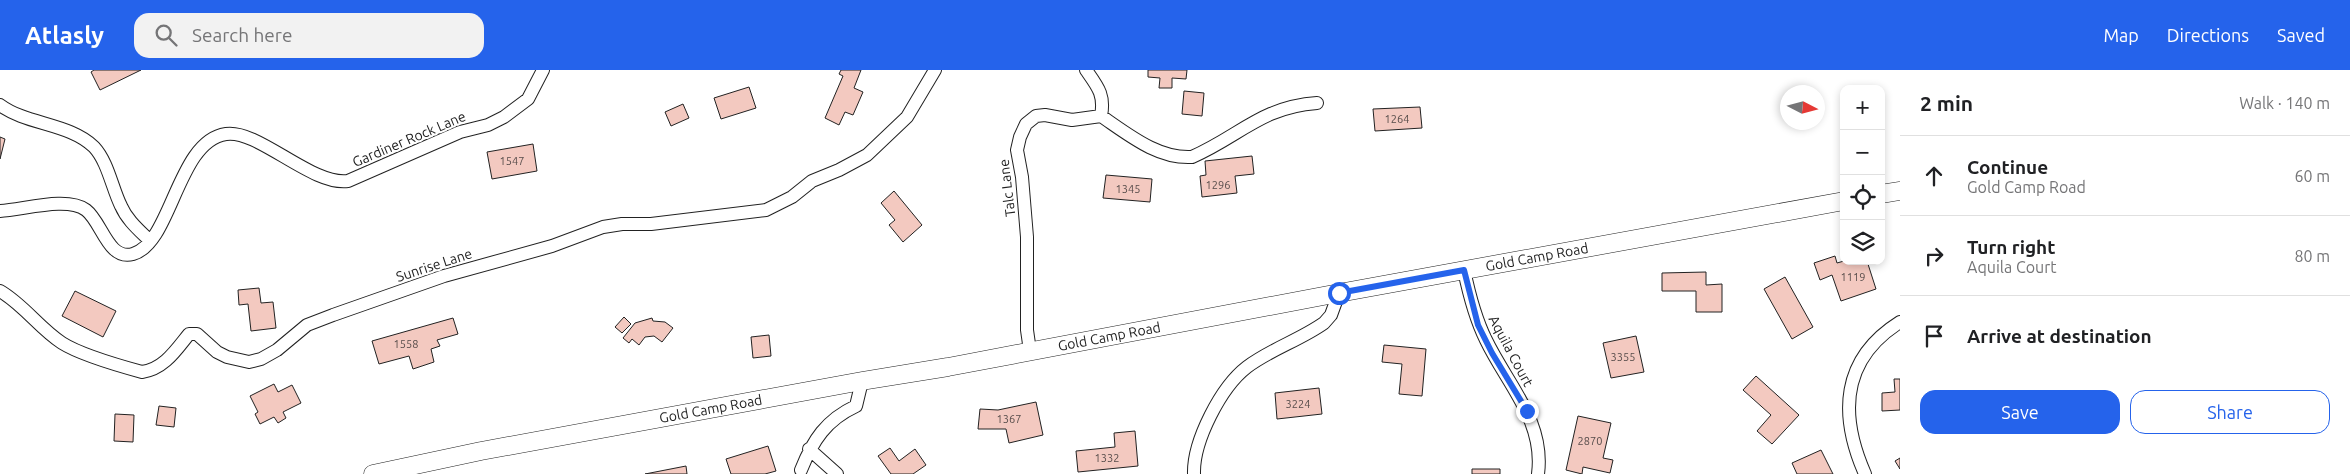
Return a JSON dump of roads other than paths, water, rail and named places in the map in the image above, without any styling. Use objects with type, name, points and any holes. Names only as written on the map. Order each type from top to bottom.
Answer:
[{"type":"street","name":"Gardiner Rock Lane","points":[[0,211],[50,205],[76,205],[86,210],[94,218],[109,244],[116,250],[131,254],[141,251],[150,241],[194,157],[214,138],[225,134],[237,134],[248,137],[284,158],[335,181],[348,181],[460,132],[504,117],[528,99],[543,70]]},
{"type":"street","name":"Sunrise Lane","points":[[0,291],[23,306],[43,328],[64,344],[142,372],[153,371],[163,364],[189,334],[197,334],[217,352],[228,357],[249,362],[261,360],[277,350],[306,325],[444,276],[552,246],[603,227],[622,224],[651,224],[766,210],[792,197],[812,181],[839,170],[867,155],[907,117],[935,70]]},
{"type":"street","points":[[1086,70],[1102,94],[1104,104],[1101,116],[1143,144],[1165,154],[1180,158],[1192,157],[1267,114],[1299,104],[1317,103]]},
{"type":"street","points":[[0,105],[13,113],[68,132],[94,148],[102,160],[128,220],[150,241]]},
{"type":"street","name":"Talc Lane","points":[[1030,351],[1027,330],[1026,228],[1017,150],[1020,136],[1026,124],[1036,116],[1045,114],[1072,120],[1101,116]]},
{"type":"street","points":[[1885,193],[1900,191]]},
{"type":"street","name":"Gold Camp Road","points":[[373,474],[481,451],[1840,202]]},
{"type":"street","name":"Aquila Court","points":[[1464,270],[1478,325],[1534,427],[1539,455],[1538,474]]},
{"type":"street","points":[[1194,474],[1194,456],[1203,428],[1236,378],[1257,360],[1324,323],[1331,315],[1339,293]]},
{"type":"street","points":[[1865,474],[1852,439],[1849,419],[1852,385],[1856,368],[1864,354],[1875,340],[1900,322]]},
{"type":"street","points":[[801,470],[809,449],[820,431],[830,421],[856,406],[862,381]]},
{"type":"street","points":[[809,449],[837,474]]}]
